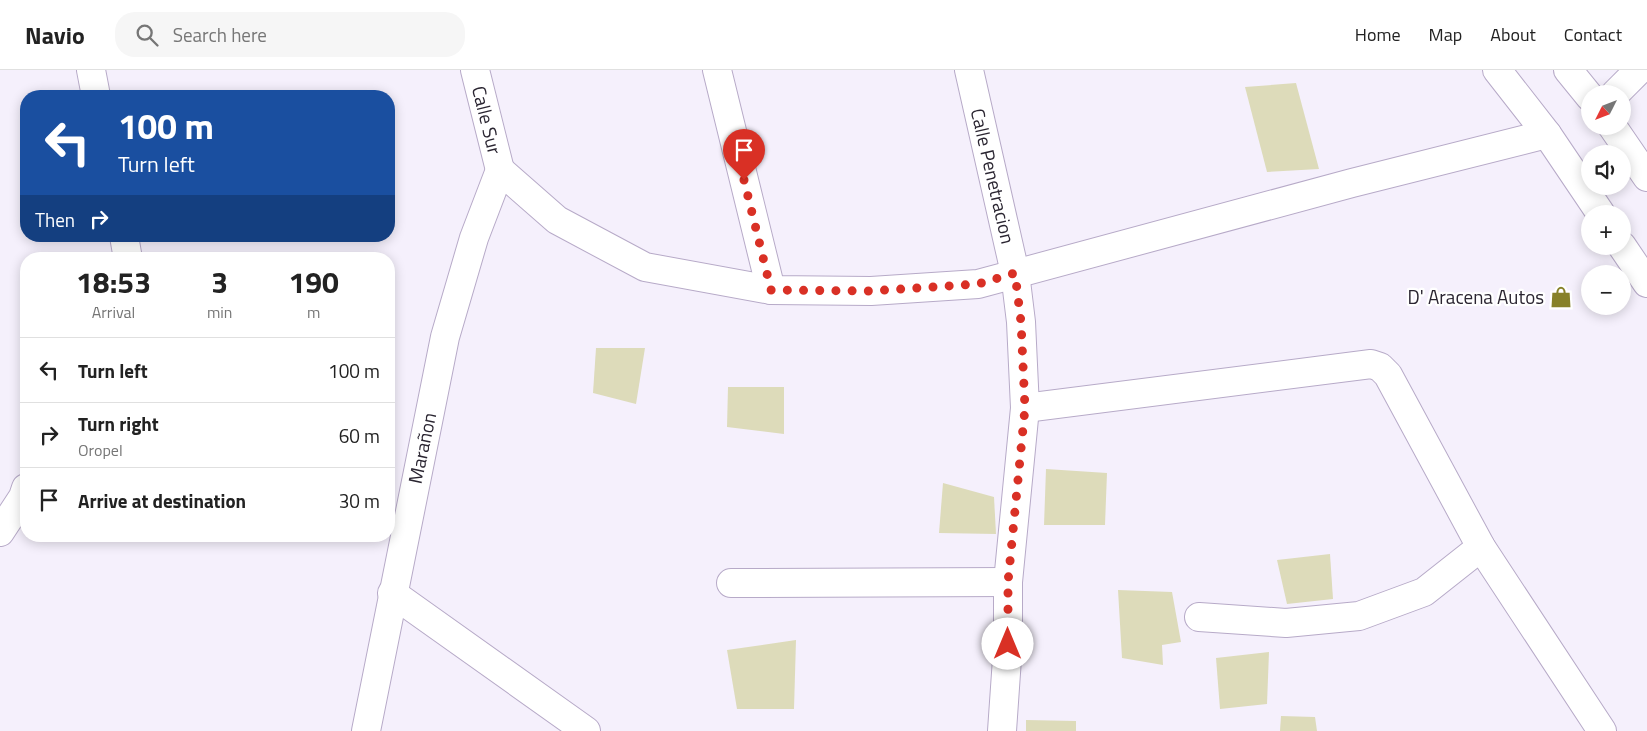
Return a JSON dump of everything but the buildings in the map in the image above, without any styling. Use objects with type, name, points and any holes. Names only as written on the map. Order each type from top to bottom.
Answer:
[{"type":"street","points":[[91,70],[95,90]]},
{"type":"street","name":"Calle Sur","points":[[474,70],[500,170]]},
{"type":"street","points":[[717,70],[771,290]]},
{"type":"street","name":"Calle Penetracion","points":[[969,70],[1015,273],[1021,322],[1025,408],[1008,582],[1008,644],[1002,731]]},
{"type":"street","points":[[1497,70],[1547,134],[1596,205]]},
{"type":"street","points":[[1568,70],[1581,86]]},
{"type":"street","points":[[1624,85],[1639,70]]},
{"type":"street","points":[[500,170],[557,220],[645,267],[771,290],[871,291],[978,284],[1343,186],[1547,134]]},
{"type":"street","points":[[1618,135],[1647,177]]},
{"type":"street","name":"Marañon","points":[[366,731],[444,337],[474,238],[500,170]]},
{"type":"street","points":[[1628,255],[1647,283]]},
{"type":"street","points":[[1025,408],[1372,364],[1380,367],[1388,375],[1481,547],[1602,731]]},
{"type":"street","points":[[0,532],[20,502]]},
{"type":"street","points":[[1199,617],[1286,623],[1358,616],[1424,592],[1481,547]]},
{"type":"street","points":[[731,583],[1008,582]]},
{"type":"street","points":[[392,593],[586,731]]},
{"type":"place","name":"D' Aracena Autos","points":[[1561,297]]},
{"type":"route","points":[[744,180],[771,290],[871,291],[978,284],[1015,273],[1021,322],[1025,408],[1008,582],[1008,644]]}]
